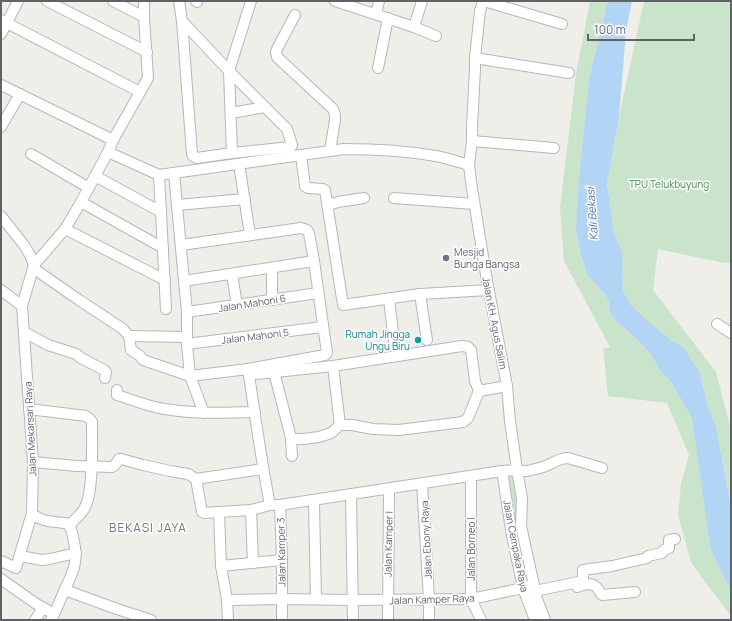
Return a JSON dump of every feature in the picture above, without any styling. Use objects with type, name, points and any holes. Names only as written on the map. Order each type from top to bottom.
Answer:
[{"type":"street","points":[[1,34],[4,22],[18,1]]},
{"type":"street","points":[[47,1],[147,52]]},
{"type":"street","points":[[113,1],[144,17]]},
{"type":"street","points":[[33,266],[65,229],[149,77],[144,1]]},
{"type":"street","points":[[179,1],[193,156],[197,158],[292,146],[288,129],[229,71],[182,21]]},
{"type":"street","points":[[232,153],[229,71],[251,1]]},
{"type":"street","points":[[338,1],[436,36]]},
{"type":"street","points":[[376,14],[379,1]]},
{"type":"street","points":[[414,27],[422,1]]},
{"type":"street","points":[[483,1],[562,24]]},
{"type":"street","name":"Jalan KH. Agus Salim","points":[[483,1],[480,11],[475,58],[476,69],[472,141],[469,165],[474,204],[507,386],[510,421],[522,498],[521,526],[536,591],[545,620]]},
{"type":"street","points":[[295,15],[276,55],[332,109],[335,115],[335,120],[330,151]]},
{"type":"street","points":[[378,68],[388,18]]},
{"type":"street","points":[[4,22],[140,92]]},
{"type":"street","points":[[475,58],[569,73]]},
{"type":"street","points":[[1,85],[114,140]]},
{"type":"street","points":[[1,127],[20,94]]},
{"type":"street","points":[[231,113],[265,107]]},
{"type":"street","points":[[472,141],[554,148]]},
{"type":"street","points":[[108,152],[159,175],[330,151],[357,149],[438,156],[469,165]]},
{"type":"street","points":[[31,154],[89,188]]},
{"type":"street","points":[[301,155],[306,186],[308,188],[325,190],[343,305],[420,294],[489,290]]},
{"type":"street","points":[[239,164],[250,235]]},
{"type":"street","points":[[174,173],[182,245],[190,376],[204,413]]},
{"type":"street","points":[[159,175],[166,309]]},
{"type":"street","points":[[95,176],[160,212]]},
{"type":"street","points":[[328,205],[364,198]]},
{"type":"street","points":[[394,198],[474,204]]},
{"type":"street","points":[[177,205],[245,199]]},
{"type":"street","points":[[81,202],[163,248]]},
{"type":"street","points":[[1,216],[24,245],[30,255],[33,266],[79,300],[123,329],[129,336],[131,350],[143,360],[190,376],[274,372],[334,366],[462,346],[468,347],[471,350],[475,381],[479,391],[468,418],[463,422],[399,430],[373,429],[352,425],[340,426],[319,437],[291,439]]},
{"type":"street","points":[[65,229],[164,280]]},
{"type":"street","points":[[182,245],[304,229],[309,233],[327,353],[325,355],[252,372]]},
{"type":"street","points":[[184,281],[314,261]]},
{"type":"street","name":"Jalan Mekarsari Raya","points":[[20,556],[32,513],[33,462],[22,306],[33,266]]},
{"type":"street","points":[[272,268],[272,300]]},
{"type":"street","points":[[232,274],[237,305]]},
{"type":"street","points":[[1,290],[22,306]]},
{"type":"street","name":"Jalan Mahoni 6","points":[[187,312],[318,293]]},
{"type":"street","points":[[420,294],[427,340]]},
{"type":"street","points":[[389,299],[394,340]]},
{"type":"street","points":[[717,324],[731,333]]},
{"type":"street","name":"Jalan Mahoni 5","points":[[129,336],[187,341],[322,327]]},
{"type":"street","points":[[24,332],[48,345],[76,354],[104,370],[106,372],[105,378]]},
{"type":"street","points":[[334,366],[340,426]]},
{"type":"street","points":[[252,372],[262,469],[270,505]]},
{"type":"street","points":[[274,372],[290,434],[292,456]]},
{"type":"street","points":[[479,391],[507,386]]},
{"type":"street","points":[[117,390],[116,393],[118,395],[154,407],[178,411],[204,413],[255,412]]},
{"type":"street","points":[[29,409],[86,416],[92,422],[91,467],[88,501],[84,510],[69,525]]},
{"type":"street","points":[[196,479],[202,512],[204,513],[251,510],[270,505],[280,505],[502,471],[527,471],[542,468],[563,458],[568,458],[602,468]]},
{"type":"street","points":[[33,462],[91,467],[114,466],[118,459],[121,459],[188,474],[196,479],[262,469]]},
{"type":"street","name":"Jalan Cempaka Raya","points":[[502,471],[512,536],[523,588],[535,620]]},
{"type":"street","name":"Jalan Borneo I","points":[[470,476],[471,599],[481,620]]},
{"type":"street","name":"Jalan Ebony Raya","points":[[422,484],[429,620]]},
{"type":"street","name":"Jalan Kamper I","points":[[388,620],[389,489]]},
{"type":"street","points":[[351,494],[353,620]]},
{"type":"street","points":[[313,500],[316,599]]},
{"type":"street","name":"Jalan Kamper 3","points":[[280,505],[282,620]]},
{"type":"street","points":[[251,510],[253,563]]},
{"type":"street","points":[[219,512],[221,566],[227,600],[228,620]]},
{"type":"street","points":[[1,580],[43,608],[52,617],[74,570],[76,553],[74,542],[69,525],[66,523],[44,520],[34,516],[32,513]]},
{"type":"street","points":[[536,591],[583,581],[583,570],[612,566],[662,553],[664,550],[669,548],[669,540],[675,538]]},
{"type":"street","points":[[1,561],[16,568],[20,556],[42,560],[76,553]]},
{"type":"street","points":[[221,566],[282,560]]},
{"type":"street","name":"Jalan Kamper Raya","points":[[227,600],[471,599],[523,588],[536,591],[559,591],[591,584],[597,587],[602,595],[635,592]]},
{"type":"street","points":[[65,590],[151,620]]},
{"type":"street","points":[[35,620],[43,608]]},
{"type":"green space","points":[[590,1],[608,1],[589,79],[579,177],[576,231],[581,256],[588,276],[605,294],[609,302],[610,312],[616,321],[640,342],[651,355],[660,370],[671,382],[692,418],[710,547],[726,582],[731,589],[731,616],[691,562],[678,515],[681,484],[689,455],[667,403],[608,396],[603,349],[610,347],[564,261],[560,208],[576,74]]},
{"type":"green space","name":"TPU Telukbuyung","points":[[644,1],[731,1],[731,263],[724,263],[658,249],[653,290],[716,372],[731,430],[731,507],[716,427],[708,406],[699,370],[691,360],[684,347],[671,340],[648,321],[631,305],[623,291],[622,252],[614,232],[607,183],[619,117]]},
{"type":"green space","points":[[517,470],[521,526],[545,620],[523,588],[503,477]]},
{"type":"water","name":"Kali Bekasi","points":[[608,1],[632,1],[626,31],[619,117],[607,183],[614,232],[622,252],[623,291],[631,305],[648,321],[671,340],[684,347],[691,360],[699,370],[708,406],[716,427],[731,507],[731,589],[726,582],[710,547],[692,418],[671,382],[660,370],[651,355],[640,342],[616,321],[610,312],[609,302],[605,294],[588,276],[581,256],[576,231],[579,177],[589,79]]},
{"type":"place","name":"Mesjid Bunga Bangsa","points":[[446,258]]},
{"type":"place","name":"Rumah Jingga Ungu Biru","points":[[418,340]]},
{"type":"district","name":"BEKASI JAYA","points":[[148,528]]}]
